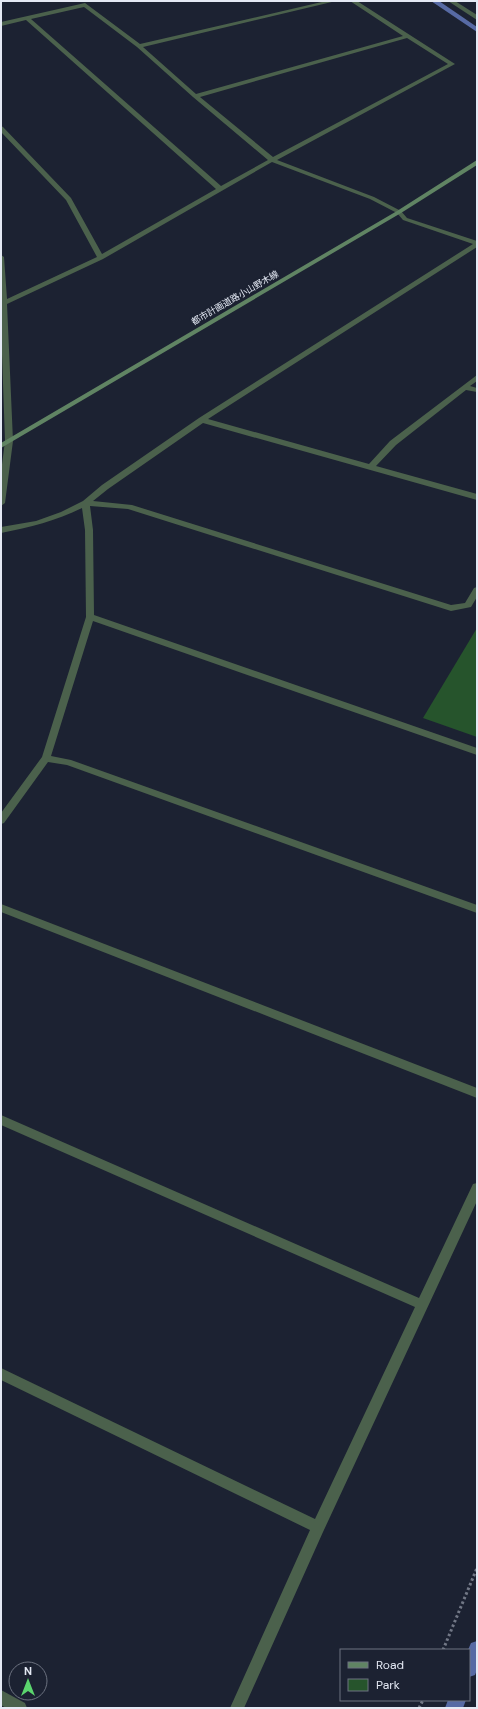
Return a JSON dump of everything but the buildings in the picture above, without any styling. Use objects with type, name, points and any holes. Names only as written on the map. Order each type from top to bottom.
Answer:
[{"type":"street","points":[[140,46],[333,1]]},
{"type":"street","points":[[4,303],[101,258],[272,160],[452,64],[352,1]]},
{"type":"street","points":[[451,1],[477,18]]},
{"type":"street","points":[[1,24],[85,5],[140,46],[195,96],[272,160],[372,198],[399,212],[405,219],[477,243]]},
{"type":"street","points":[[27,18],[220,189]]},
{"type":"street","points":[[195,96],[408,36]]},
{"type":"street","points":[[1,128],[69,199],[101,258]]},
{"type":"street","name":"都市計画道路小山野木線","points":[[1,446],[399,212],[477,162]]},
{"type":"street","points":[[1,530],[38,523],[64,514],[86,503],[105,487],[202,420],[477,243]]},
{"type":"street","points":[[1,257],[10,441],[1,504]]},
{"type":"street","points":[[370,468],[393,443],[477,377]]},
{"type":"street","points":[[465,387],[477,390]]},
{"type":"street","points":[[202,420],[477,497]]},
{"type":"street","points":[[86,503],[129,508],[451,608],[468,604],[477,590]]},
{"type":"street","points":[[1,820],[46,758],[90,617],[89,530],[86,503]]},
{"type":"street","points":[[90,617],[477,752]]},
{"type":"street","points":[[46,758],[75,764],[477,909]]},
{"type":"street","points":[[1,908],[477,1093]]},
{"type":"street","points":[[1,1120],[422,1305]]},
{"type":"street","points":[[237,1708],[318,1527],[477,1188]]},
{"type":"street","points":[[1,1374],[318,1527]]},
{"type":"street","points":[[1,1697],[20,1708]]},
{"type":"path","points":[[443,1649],[477,1568]]},
{"type":"green space","points":[[477,628],[477,737],[423,718]]},
{"type":"waterway","points":[[434,1],[477,30]]},
{"type":"waterway","points":[[470,1666],[477,1649]]},
{"type":"waterway","points":[[454,1708],[457,1701]]}]
